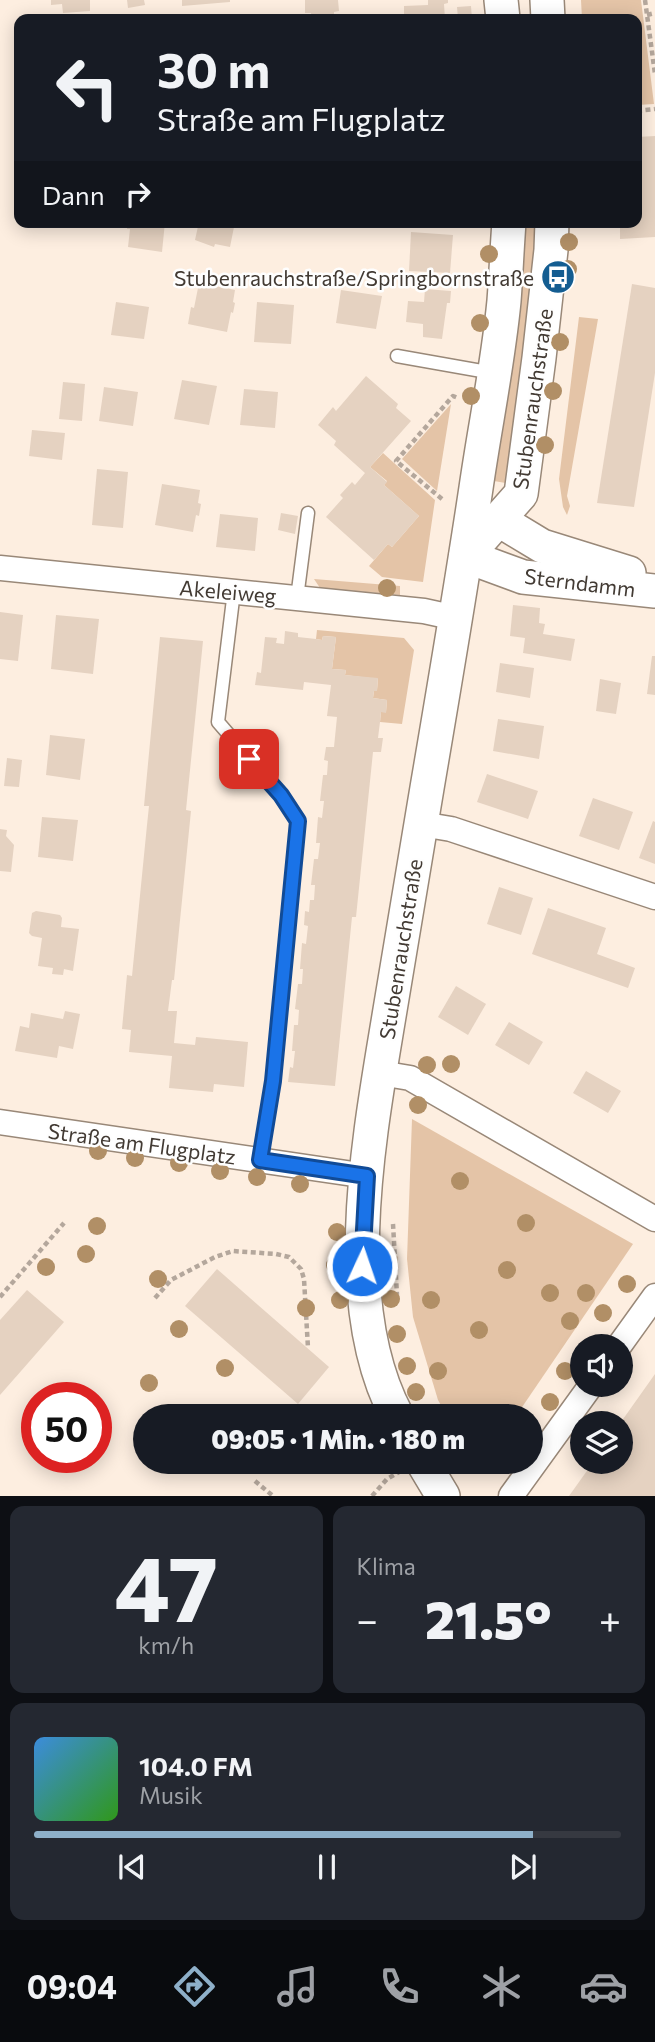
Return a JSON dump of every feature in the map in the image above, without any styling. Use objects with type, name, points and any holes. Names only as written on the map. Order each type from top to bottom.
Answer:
[{"type":"main road","name":"Stubenrauchstraße","points":[[391,1404],[372,1343],[365,1304],[362,1266],[367,1176],[380,1073],[494,373],[504,301],[509,228]]},
{"type":"main road","name":"Stubenrauchstraße","points":[[466,556],[521,494],[542,335],[552,228]]},
{"type":"main road","name":"Sterndamm","points":[[499,520],[555,551],[655,580]]},
{"type":"main road","name":"Sterndamm","points":[[466,556],[523,577],[655,591]]},
{"type":"main road","points":[[424,1474],[443,1496]]},
{"type":"street","name":"Akeleiweg","points":[[0,568],[424,611],[456,618]]},
{"type":"street","points":[[421,824],[451,829],[655,897]]},
{"type":"street","points":[[380,1073],[410,1079],[655,1219]]},
{"type":"street","name":"Straße am Flugplatz","points":[[0,1122],[367,1176]]},
{"type":"street","points":[[628,1334],[655,1296]]},
{"type":"street","points":[[512,1496],[583,1397]]},
{"type":"lane","points":[[397,356],[494,373]]},
{"type":"lane","points":[[297,598],[308,513]]},
{"type":"lane","points":[[234,591],[218,722],[281,795],[298,821],[273,1081],[260,1160]]},
{"type":"path","points":[[645,0],[655,74]]},
{"type":"path","points":[[647,15],[655,13]]},
{"type":"path","points":[[442,499],[396,461],[453,396],[458,398]]},
{"type":"path","points":[[0,1297],[65,1223]]},
{"type":"path","points":[[155,1298],[171,1280],[215,1257],[233,1251],[289,1257],[301,1269],[304,1279],[308,1348]]},
{"type":"path","points":[[372,1496],[387,1479],[396,1474]]},
{"type":"path","points":[[255,1481],[272,1496]]},
{"type":"shaded area","points":[[581,0],[641,0],[654,104],[642,105],[642,14],[582,14]]},
{"type":"shaded area","points":[[524,228],[539,228],[512,484],[494,481],[521,310]]},
{"type":"shaded area","points":[[579,317],[598,319],[567,496],[570,506],[567,515],[563,507],[559,479]]},
{"type":"shaded area","points":[[451,404],[437,491],[402,459]]},
{"type":"shaded area","points":[[383,453],[435,500],[423,582],[382,577],[369,566],[388,544],[392,547],[419,516],[384,485],[387,481],[370,467]]},
{"type":"shaded area","points":[[314,579],[400,586],[400,595],[320,588]]},
{"type":"shaded area","points":[[317,630],[404,638],[414,650],[402,724],[380,722],[381,712],[386,712],[387,700],[373,698],[378,679],[345,675],[346,670],[332,669],[336,637],[323,636],[322,640],[316,639]]},
{"type":"shaded area","points":[[412,1119],[633,1244],[524,1404],[440,1404],[413,1317],[407,1259]]},
{"type":"building","points":[[51,0],[90,0],[90,11],[63,13],[62,4],[51,5]]},
{"type":"building","points":[[127,0],[144,0],[145,5],[128,8]]},
{"type":"building","points":[[182,0],[230,0],[230,2],[182,6]]},
{"type":"building","points":[[305,0],[338,0],[339,11],[334,14],[305,13]]},
{"type":"building","points":[[428,0],[448,0],[448,3],[444,4],[445,14],[404,14],[404,6],[428,5]]},
{"type":"building","points":[[471,6],[472,14],[458,14],[457,7]]},
{"type":"building","points":[[655,136],[655,237],[620,239],[620,228],[642,228],[642,137]]},
{"type":"building","points":[[164,228],[162,252],[128,247],[130,229],[127,229]]},
{"type":"building","points":[[198,228],[234,228],[230,247],[215,244],[214,247],[195,240]]},
{"type":"building","points":[[411,232],[453,235],[450,273],[409,271]]},
{"type":"building","points":[[199,283],[235,290],[235,303],[227,332],[188,324]]},
{"type":"building","points":[[632,284],[655,288],[655,373],[634,507],[597,503]]},
{"type":"building","points":[[425,289],[451,291],[442,339],[423,337],[423,324],[406,322],[408,301],[424,302]]},
{"type":"building","points":[[341,290],[382,296],[376,329],[336,323]]},
{"type":"building","points":[[116,302],[149,307],[144,339],[111,335]]},
{"type":"building","points":[[257,302],[294,305],[291,344],[254,342]]},
{"type":"building","points":[[366,376],[398,404],[396,408],[411,421],[370,467],[387,482],[384,485],[419,516],[392,547],[388,544],[374,560],[326,517],[343,498],[340,495],[352,482],[355,485],[365,473],[334,445],[336,441],[318,425],[333,407],[336,411]]},
{"type":"building","points":[[182,380],[217,386],[209,425],[174,419]]},
{"type":"building","points":[[63,382],[85,384],[82,421],[59,419]]},
{"type":"building","points":[[104,387],[138,392],[133,426],[99,421]]},
{"type":"building","points":[[244,389],[278,392],[275,428],[240,425]]},
{"type":"building","points":[[32,430],[65,433],[62,460],[29,456]]},
{"type":"building","points":[[97,469],[128,472],[123,528],[92,525]]},
{"type":"building","points":[[162,484],[200,490],[199,516],[196,515],[193,532],[155,525]]},
{"type":"building","points":[[281,513],[298,516],[295,534],[278,530]]},
{"type":"building","points":[[220,514],[258,518],[255,551],[216,547]]},
{"type":"building","points":[[513,605],[540,608],[539,623],[545,624],[543,634],[575,639],[571,661],[523,653],[525,638],[510,636]]},
{"type":"building","points":[[0,612],[23,615],[18,661],[0,659]]},
{"type":"building","points":[[56,615],[99,619],[93,674],[51,669]]},
{"type":"building","points":[[285,631],[298,633],[298,637],[322,640],[323,636],[336,637],[332,669],[346,670],[345,675],[378,678],[377,691],[374,691],[373,698],[387,700],[386,713],[381,712],[378,738],[383,738],[381,752],[373,752],[356,917],[352,917],[335,1086],[288,1082],[295,1051],[292,1051],[294,1025],[298,1025],[299,1010],[295,1009],[298,984],[302,984],[302,943],[306,944],[308,926],[304,925],[305,911],[309,912],[310,900],[314,900],[315,885],[311,885],[314,859],[318,859],[318,817],[322,818],[324,801],[320,801],[323,775],[327,775],[328,761],[324,760],[326,747],[334,747],[337,717],[327,716],[331,685],[304,682],[303,690],[255,685],[257,672],[261,673],[265,637],[277,638],[276,643],[284,644]]},
{"type":"building","points":[[160,637],[203,641],[186,810],[191,811],[174,980],[168,1011],[177,1011],[174,1043],[195,1045],[196,1037],[248,1042],[244,1087],[214,1084],[213,1092],[169,1088],[172,1056],[129,1052],[131,1030],[122,1029],[127,975],[132,976],[149,806],[144,806]]},
{"type":"building","points":[[652,656],[655,656],[655,695],[647,694]]},
{"type":"building","points":[[500,663],[534,668],[530,698],[496,692]]},
{"type":"building","points":[[600,679],[621,683],[616,714],[596,711]]},
{"type":"building","points":[[498,719],[544,726],[539,759],[493,751]]},
{"type":"building","points":[[50,735],[85,739],[80,780],[46,775]]},
{"type":"building","points":[[7,758],[22,760],[19,787],[4,786]]},
{"type":"building","points":[[487,774],[538,791],[528,819],[477,802]]},
{"type":"building","points":[[593,798],[633,812],[619,850],[579,836]]},
{"type":"building","points":[[42,817],[78,820],[73,861],[38,857]]},
{"type":"building","points":[[653,821],[655,822],[655,864],[639,858]]},
{"type":"building","points":[[0,829],[7,830],[6,836],[14,845],[11,872],[0,871]]},
{"type":"building","points":[[499,887],[533,898],[521,935],[487,924]]},
{"type":"building","points":[[548,908],[606,928],[597,954],[635,968],[628,988],[532,954]]},
{"type":"building","points":[[36,911],[60,915],[61,927],[79,929],[73,971],[64,969],[63,975],[52,974],[53,968],[38,966],[42,938],[29,933],[32,913]]},
{"type":"building","points":[[456,986],[486,1004],[468,1035],[438,1017]]},
{"type":"building","points":[[65,1011],[80,1014],[73,1049],[59,1046],[57,1058],[15,1051],[20,1026],[29,1028],[31,1013],[63,1019]]},
{"type":"building","points":[[509,1022],[543,1042],[529,1065],[495,1045]]},
{"type":"building","points":[[586,1071],[621,1091],[608,1113],[573,1093]]},
{"type":"building","points":[[217,1269],[329,1367],[298,1404],[185,1306]]},
{"type":"building","points":[[27,1290],[64,1322],[0,1395],[0,1320]]},
{"type":"building","points":[[655,1374],[655,1496],[569,1496],[585,1474],[633,1474],[633,1411],[629,1411]]},
{"type":"place","name":"Stubenrauchstraße/Springbornstraße","points":[[558,277]]},
{"type":"route","points":[[249,759],[281,795],[298,821],[273,1081],[260,1160],[367,1176],[362,1266]]}]
